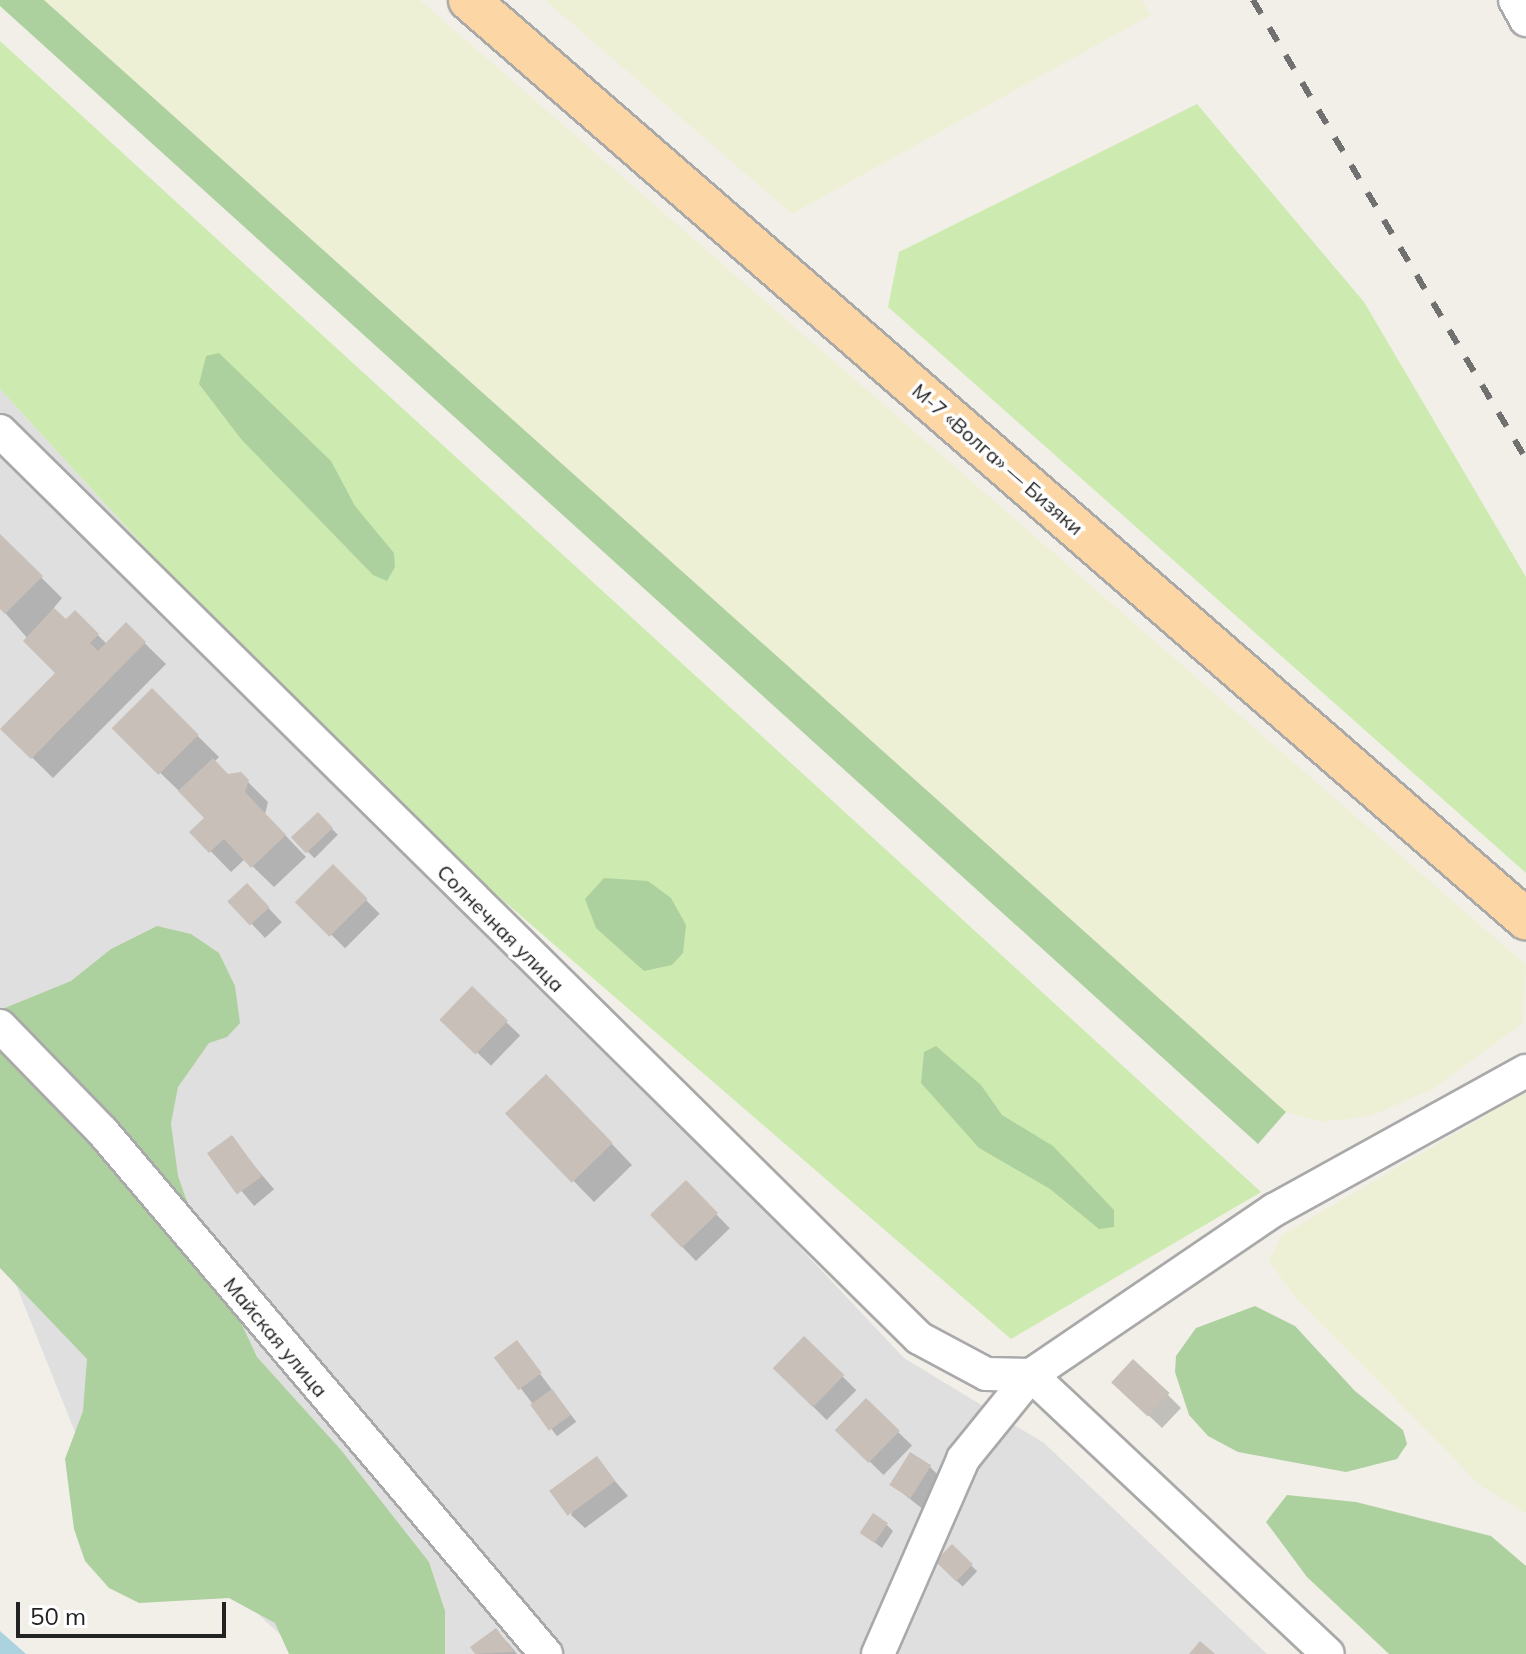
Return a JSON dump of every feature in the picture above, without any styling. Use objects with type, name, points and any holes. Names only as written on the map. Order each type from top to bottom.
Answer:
[{"type":"main road","name":"М-7 «Волга» — Бизяки","points":[[469,0],[1526,919]]},
{"type":"street","points":[[1515,0],[1526,20]]},
{"type":"street","name":"Солнечная улица","points":[[0,431],[919,1338],[986,1374],[1031,1375]]},
{"type":"street","name":"Майская улица","points":[[0,1026],[103,1132],[546,1654]]},
{"type":"street","points":[[878,1654],[963,1459],[1031,1375],[1274,1210],[1526,1071]]},
{"type":"street","points":[[1031,1375],[1328,1654]]},
{"type":"shaded area","points":[[0,389],[339,759],[904,1358],[1044,1443],[1267,1654],[301,1654],[83,1452],[0,1245]]},
{"type":"green space","points":[[0,0],[44,0],[1286,1112],[1258,1144],[0,6]]},
{"type":"green space","points":[[44,0],[420,0],[1526,965],[1523,1023],[1433,1089],[1370,1116],[1321,1122],[1286,1112]]},
{"type":"green space","points":[[545,0],[1142,0],[1151,15],[792,214]]},
{"type":"green space","points":[[0,41],[1261,1192],[1011,1339],[339,759],[0,389]]},
{"type":"green space","points":[[1197,104],[1364,302],[1526,577],[1526,873],[888,307],[899,252]]},
{"type":"green space","points":[[219,353],[331,461],[355,506],[394,553],[395,567],[387,581],[373,575],[241,439],[199,384],[206,356]]},
{"type":"green space","points":[[604,878],[648,881],[671,898],[686,925],[683,953],[672,965],[644,971],[596,928],[585,899]]},
{"type":"green space","points":[[157,926],[191,934],[219,953],[235,986],[240,1023],[227,1037],[209,1043],[178,1087],[171,1123],[178,1176],[196,1227],[257,1357],[341,1450],[429,1562],[445,1611],[445,1654],[289,1654],[275,1623],[229,1598],[139,1603],[109,1588],[85,1561],[74,1529],[65,1459],[83,1411],[87,1359],[0,1268],[0,1010],[71,981],[111,949]]},
{"type":"green space","points":[[936,1046],[981,1085],[1002,1115],[1053,1146],[1114,1210],[1114,1227],[1099,1229],[1050,1189],[979,1148],[921,1083],[924,1052]]},
{"type":"green space","points":[[1526,1092],[1526,1513],[1481,1486],[1295,1297],[1269,1261],[1282,1235]]},
{"type":"green space","points":[[1255,1306],[1295,1326],[1355,1391],[1403,1430],[1407,1444],[1397,1459],[1346,1472],[1238,1452],[1208,1436],[1189,1415],[1175,1372],[1176,1356],[1196,1328]]},
{"type":"green space","points":[[1287,1495],[1356,1502],[1491,1536],[1526,1566],[1526,1654],[1389,1654],[1307,1577],[1266,1522]]},
{"type":"water","points":[[0,1631],[26,1654],[0,1654]]},
{"type":"building","points":[[0,534],[43,576],[5,614],[0,609]]},
{"type":"building","points":[[54,608],[66,619],[75,610],[99,634],[90,643],[98,651],[126,622],[146,642],[31,759],[0,729],[55,673],[23,641]]},
{"type":"building","points":[[152,688],[199,735],[158,775],[112,728]]},
{"type":"building","points":[[213,758],[228,774],[241,772],[249,780],[245,792],[286,835],[251,868],[224,839],[209,853],[189,832],[204,818],[178,791]]},
{"type":"building","points":[[318,812],[333,828],[306,853],[291,837]]},
{"type":"building","points":[[333,864],[368,899],[329,937],[295,902]]},
{"type":"building","points":[[247,883],[270,907],[250,926],[227,901]]},
{"type":"building","points":[[472,986],[508,1021],[475,1055],[439,1020]]},
{"type":"building","points":[[546,1074],[613,1143],[572,1183],[505,1114]]},
{"type":"building","points":[[232,1135],[262,1176],[237,1194],[207,1153]]},
{"type":"building","points":[[686,1180],[718,1213],[682,1248],[650,1215]]},
{"type":"building","points":[[804,1336],[844,1375],[813,1407],[773,1368]]},
{"type":"building","points":[[517,1340],[542,1373],[519,1390],[494,1357]]},
{"type":"building","points":[[1133,1359],[1170,1393],[1148,1417],[1111,1382]]},
{"type":"building","points":[[552,1389],[571,1415],[549,1431],[530,1405]]},
{"type":"building","points":[[866,1398],[900,1431],[869,1463],[835,1430]]},
{"type":"building","points":[[910,1452],[931,1465],[911,1498],[889,1485]]},
{"type":"building","points":[[597,1456],[615,1481],[567,1516],[549,1491]]},
{"type":"building","points":[[873,1513],[888,1523],[875,1543],[860,1533]]},
{"type":"building","points":[[952,1544],[973,1564],[956,1581],[935,1561]]},
{"type":"building","points":[[496,1628],[514,1652],[475,1654],[470,1647]]},
{"type":"building","points":[[1200,1641],[1215,1654],[1189,1654]]},
{"type":"railway","points":[[1253,0],[1526,459]]}]
